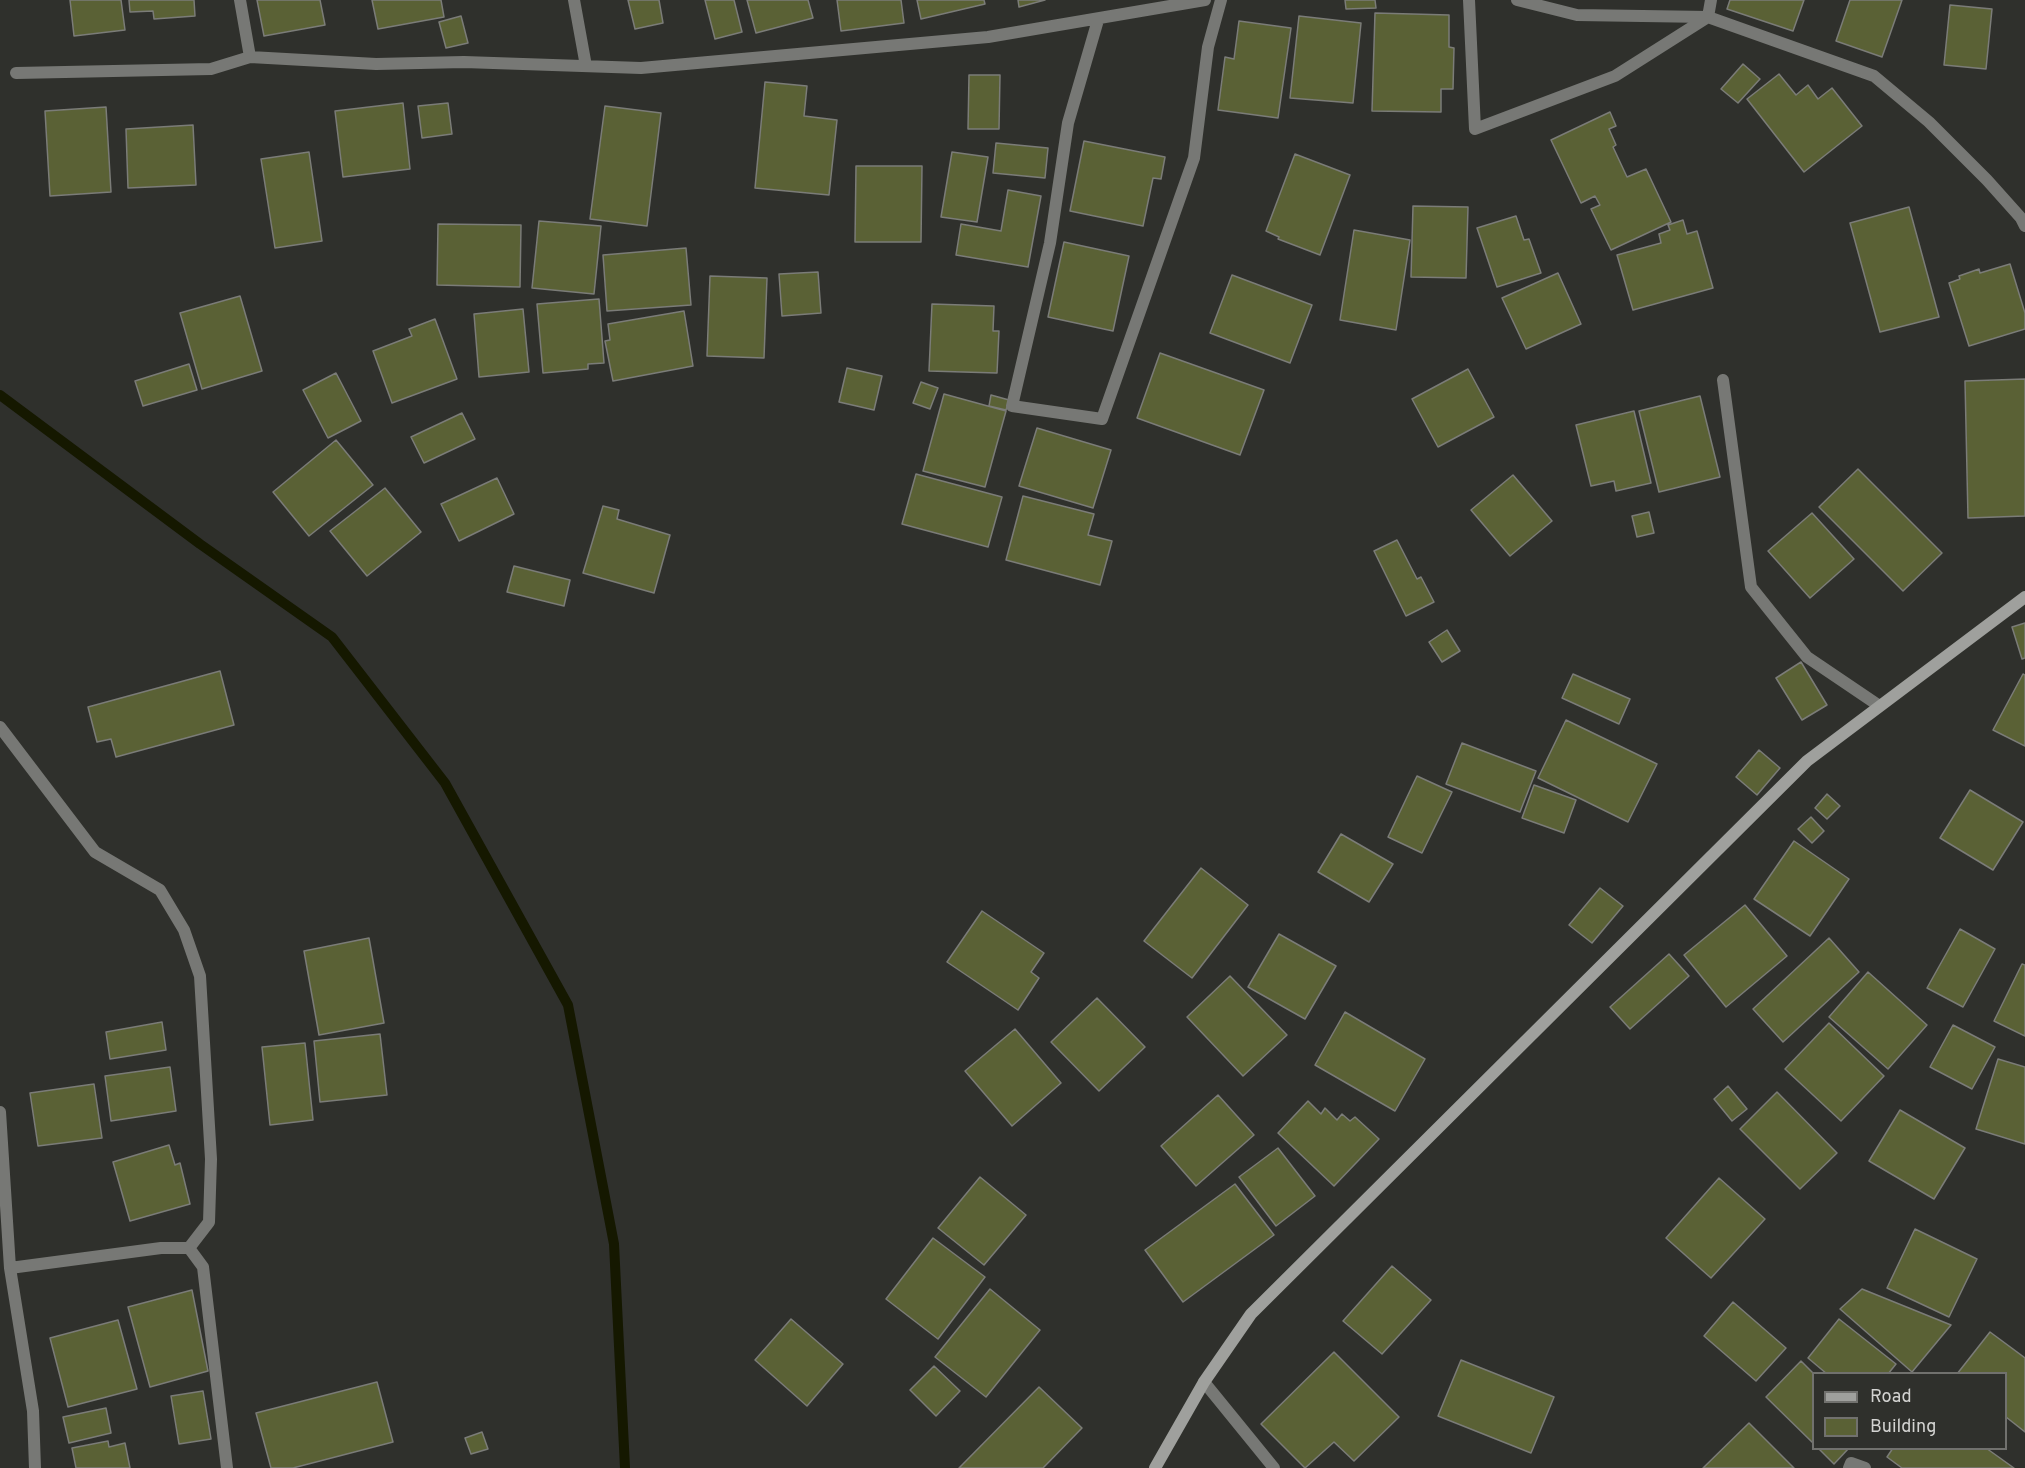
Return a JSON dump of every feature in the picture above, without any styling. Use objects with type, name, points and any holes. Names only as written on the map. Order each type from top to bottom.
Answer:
[{"type":"street","points":[[240,0],[250,57]]},
{"type":"street","points":[[574,0],[585,66]]},
{"type":"street","points":[[16,73],[212,69],[250,57],[376,64],[464,62],[641,68],[988,37],[1206,0]]},
{"type":"street","points":[[1098,20],[1068,123],[1050,243],[1012,406],[1102,419],[1194,158],[1208,46],[1221,0]]},
{"type":"street","points":[[1469,0],[1475,129],[1615,76],[1708,17],[1711,0]]},
{"type":"street","points":[[1517,0],[1576,15],[1708,17],[1874,76],[1929,122],[2021,218],[2025,226]]},
{"type":"street","points":[[1723,381],[1751,587],[1807,657],[1878,705]]},
{"type":"street","points":[[1155,1468],[1204,1383],[1251,1314],[1807,761],[1878,705],[2025,597]]},
{"type":"street","points":[[0,727],[95,852],[160,890],[184,930],[200,976],[211,1159],[209,1222],[189,1248]]},
{"type":"street","points":[[0,1112],[10,1269],[33,1411],[35,1468]]},
{"type":"street","points":[[10,1269],[161,1248],[189,1248]]},
{"type":"street","points":[[189,1248],[203,1267],[227,1468]]},
{"type":"street","points":[[1204,1383],[1274,1468]]},
{"type":"street","points":[[1849,1468],[1851,1463],[1865,1468]]},
{"type":"building","points":[[70,0],[121,0],[125,30],[74,36]]},
{"type":"building","points":[[129,0],[194,0],[195,16],[154,19],[153,11],[130,12]]},
{"type":"building","points":[[257,0],[320,0],[325,25],[264,36]]},
{"type":"building","points":[[372,0],[441,0],[444,17],[378,29]]},
{"type":"building","points":[[628,0],[659,0],[663,23],[635,29]]},
{"type":"building","points":[[705,0],[734,0],[742,32],[715,39]]},
{"type":"building","points":[[747,0],[808,0],[813,18],[756,33]]},
{"type":"building","points":[[837,0],[901,0],[904,23],[841,31]]},
{"type":"building","points":[[917,0],[984,0],[985,4],[921,19]]},
{"type":"building","points":[[1018,0],[1045,0],[1019,7]]},
{"type":"building","points":[[1345,0],[1375,0],[1376,8],[1346,9]]},
{"type":"building","points":[[1730,0],[1804,0],[1793,31],[1727,9]]},
{"type":"building","points":[[1850,0],[1902,0],[1882,57],[1836,41]]},
{"type":"building","points":[[1950,5],[1992,9],[1986,69],[1944,65]]},
{"type":"building","points":[[1375,13],[1449,15],[1449,47],[1454,48],[1453,89],[1441,89],[1441,112],[1372,111]]},
{"type":"building","points":[[461,16],[468,43],[446,48],[439,22]]},
{"type":"building","points":[[1299,16],[1361,23],[1353,103],[1290,98]]},
{"type":"building","points":[[1239,21],[1291,28],[1278,118],[1218,110],[1225,57],[1234,59]]},
{"type":"building","points":[[1743,64],[1760,79],[1738,103],[1721,89]]},
{"type":"building","points":[[1779,74],[1796,95],[1808,85],[1818,99],[1832,88],[1862,126],[1804,172],[1747,99]]},
{"type":"building","points":[[969,75],[1000,75],[999,129],[968,129]]},
{"type":"building","points":[[765,82],[807,86],[804,116],[837,120],[829,195],[755,188]]},
{"type":"building","points":[[403,103],[410,169],[343,177],[335,111]]},
{"type":"building","points":[[448,103],[452,134],[422,138],[418,106]]},
{"type":"building","points":[[605,106],[661,113],[647,226],[590,219]]},
{"type":"building","points":[[106,107],[111,192],[50,196],[45,111]]},
{"type":"building","points":[[1610,112],[1616,126],[1609,129],[1616,145],[1613,147],[1627,177],[1646,169],[1671,222],[1611,250],[1591,209],[1600,205],[1595,196],[1581,203],[1551,140]]},
{"type":"building","points":[[193,125],[196,185],[128,188],[126,129]]},
{"type":"building","points":[[1084,141],[1165,157],[1161,179],[1153,178],[1143,226],[1070,211]]},
{"type":"building","points":[[996,143],[1048,148],[1045,178],[993,173]]},
{"type":"building","points":[[309,152],[322,241],[275,248],[261,159]]},
{"type":"building","points":[[952,152],[988,157],[977,222],[941,217]]},
{"type":"building","points":[[1295,154],[1350,175],[1320,255],[1278,239],[1279,237],[1266,231]]},
{"type":"building","points":[[856,166],[922,166],[921,242],[855,242]]},
{"type":"building","points":[[1008,190],[1041,196],[1028,267],[956,255],[961,224],[1001,231]]},
{"type":"building","points":[[1413,206],[1468,207],[1466,278],[1411,277]]},
{"type":"building","points":[[1909,207],[1939,317],[1880,332],[1850,223]]},
{"type":"building","points":[[1516,216],[1524,240],[1529,239],[1541,273],[1497,287],[1477,228]]},
{"type":"building","points":[[1683,220],[1687,234],[1697,231],[1713,288],[1633,310],[1617,255],[1661,243],[1659,234],[1670,230],[1668,225]]},
{"type":"building","points":[[539,221],[601,226],[594,294],[532,288]]},
{"type":"building","points":[[438,224],[521,225],[520,287],[437,285]]},
{"type":"building","points":[[1354,230],[1410,240],[1396,330],[1340,320]]},
{"type":"building","points":[[1064,242],[1129,256],[1113,331],[1048,317]]},
{"type":"building","points":[[686,248],[691,305],[607,311],[603,255]]},
{"type":"building","points":[[2010,264],[2025,313],[2025,329],[1969,346],[1949,283],[1960,279],[1959,276],[1979,269],[1980,273]]},
{"type":"building","points":[[818,272],[821,313],[782,316],[779,274]]},
{"type":"building","points":[[1558,273],[1581,324],[1526,349],[1502,298]]},
{"type":"building","points":[[1232,275],[1312,305],[1290,363],[1210,333]]},
{"type":"building","points":[[710,276],[767,278],[764,358],[707,356]]},
{"type":"building","points":[[240,296],[262,371],[202,389],[180,313]]},
{"type":"building","points":[[599,299],[604,363],[588,364],[588,369],[543,373],[537,304]]},
{"type":"building","points":[[932,304],[994,306],[993,331],[999,331],[997,373],[929,371]]},
{"type":"building","points":[[523,309],[529,372],[479,377],[474,314]]},
{"type":"building","points":[[684,311],[693,366],[613,381],[605,341],[610,340],[608,324]]},
{"type":"building","points":[[435,319],[457,379],[392,403],[373,351],[412,336],[409,329]]},
{"type":"building","points":[[1160,353],[1264,390],[1240,455],[1137,418]]},
{"type":"building","points":[[189,364],[197,390],[143,406],[135,381]]},
{"type":"building","points":[[847,368],[882,376],[874,410],[839,402]]},
{"type":"building","points":[[1468,369],[1494,417],[1438,447],[1412,399]]},
{"type":"building","points":[[336,373],[361,421],[328,438],[303,390]]},
{"type":"building","points":[[2025,379],[2025,516],[1968,518],[1965,381]]},
{"type":"building","points":[[921,382],[938,388],[930,409],[913,403]]},
{"type":"building","points":[[944,394],[1006,411],[985,487],[923,471]]},
{"type":"building","points":[[991,395],[1009,400],[1006,410],[989,406]]},
{"type":"building","points":[[1700,396],[1720,477],[1659,492],[1639,411]]},
{"type":"building","points":[[1634,411],[1651,483],[1616,491],[1614,481],[1591,486],[1576,425]]},
{"type":"building","points":[[462,413],[475,439],[424,463],[411,437]]},
{"type":"building","points":[[1037,428],[1111,450],[1093,508],[1019,486]]},
{"type":"building","points":[[336,440],[373,485],[309,536],[273,492]]},
{"type":"building","points":[[1858,469],[1942,553],[1903,591],[1819,507]]},
{"type":"building","points":[[916,474],[1002,497],[988,547],[902,524]]},
{"type":"building","points":[[1513,475],[1552,521],[1510,556],[1471,510]]},
{"type":"building","points":[[497,478],[514,514],[459,541],[441,504]]},
{"type":"building","points":[[385,488],[421,532],[367,576],[330,531]]},
{"type":"building","points":[[1023,496],[1094,514],[1088,535],[1112,541],[1100,585],[1006,560]]},
{"type":"building","points":[[603,506],[619,510],[617,519],[670,535],[654,593],[583,573]]},
{"type":"building","points":[[1649,512],[1654,533],[1637,537],[1632,516]]},
{"type":"building","points":[[1812,513],[1854,559],[1810,598],[1768,551]]},
{"type":"building","points":[[1397,540],[1417,579],[1421,577],[1434,602],[1406,616],[1374,551]]},
{"type":"building","points":[[514,566],[570,580],[564,606],[507,592]]},
{"type":"building","points":[[2025,623],[2025,658],[2022,659],[2012,627]]},
{"type":"building","points":[[1447,630],[1460,651],[1442,662],[1429,642]]},
{"type":"building","points":[[1801,662],[1827,705],[1802,720],[1776,678]]},
{"type":"building","points":[[220,671],[234,725],[116,757],[111,739],[97,742],[88,707]]},
{"type":"building","points":[[1573,674],[1630,699],[1619,724],[1562,698]]},
{"type":"building","points":[[2023,674],[2025,675],[2025,746],[1993,730]]},
{"type":"building","points":[[1566,720],[1657,764],[1628,822],[1538,778]]},
{"type":"building","points":[[1462,743],[1536,771],[1520,812],[1446,784]]},
{"type":"building","points":[[1759,750],[1780,768],[1757,795],[1736,777]]},
{"type":"building","points":[[1417,776],[1452,792],[1422,853],[1388,837]]},
{"type":"building","points":[[1534,785],[1576,800],[1564,833],[1522,818]]},
{"type":"building","points":[[1970,790],[2023,822],[1993,870],[1940,838]]},
{"type":"building","points":[[1827,794],[1840,806],[1827,819],[1815,808]]},
{"type":"building","points":[[1811,817],[1824,831],[1812,843],[1798,829]]},
{"type":"building","points":[[1341,834],[1393,864],[1369,902],[1318,872]]},
{"type":"building","points":[[1794,841],[1849,879],[1810,936],[1754,899]]},
{"type":"building","points":[[1201,868],[1248,905],[1192,978],[1144,941]]},
{"type":"building","points":[[1600,888],[1623,906],[1592,943],[1569,925]]},
{"type":"building","points":[[1745,905],[1787,956],[1726,1007],[1684,955]]},
{"type":"building","points":[[982,911],[1044,953],[1031,972],[1039,978],[1018,1010],[947,962]]},
{"type":"building","points":[[1960,929],[1995,949],[1963,1007],[1927,988]]},
{"type":"building","points":[[1279,934],[1336,966],[1305,1019],[1248,987]]},
{"type":"building","points":[[369,938],[384,1023],[319,1035],[304,951]]},
{"type":"building","points":[[1829,938],[1859,972],[1783,1042],[1753,1009]]},
{"type":"building","points":[[1669,954],[1689,976],[1630,1029],[1610,1007]]},
{"type":"building","points":[[2022,964],[2025,965],[2025,1036],[1994,1021]]},
{"type":"building","points":[[1868,972],[1927,1025],[1888,1069],[1829,1017]]},
{"type":"building","points":[[1230,976],[1287,1035],[1243,1076],[1187,1017]]},
{"type":"building","points":[[1097,998],[1145,1047],[1099,1091],[1051,1042]]},
{"type":"building","points":[[1345,1012],[1425,1059],[1395,1111],[1315,1065]]},
{"type":"building","points":[[162,1022],[166,1050],[110,1059],[106,1032]]},
{"type":"building","points":[[1829,1023],[1884,1076],[1841,1121],[1785,1069]]},
{"type":"building","points":[[1953,1025],[1995,1047],[1972,1089],[1930,1067]]},
{"type":"building","points":[[1015,1029],[1061,1083],[1012,1126],[965,1071]]},
{"type":"building","points":[[380,1034],[387,1095],[320,1102],[314,1041]]},
{"type":"building","points":[[305,1043],[313,1120],[270,1125],[262,1047]]},
{"type":"building","points":[[1998,1059],[2025,1067],[2025,1144],[1976,1129]]},
{"type":"building","points":[[170,1067],[176,1111],[111,1121],[105,1076]]},
{"type":"building","points":[[94,1084],[102,1138],[38,1146],[30,1093]]},
{"type":"building","points":[[1728,1086],[1747,1109],[1732,1121],[1714,1099]]},
{"type":"building","points":[[1777,1092],[1837,1153],[1800,1189],[1740,1129]]},
{"type":"building","points":[[1218,1095],[1254,1135],[1196,1186],[1161,1146]]},
{"type":"building","points":[[1308,1101],[1321,1114],[1325,1108],[1337,1120],[1342,1114],[1350,1121],[1355,1117],[1379,1139],[1334,1186],[1278,1133]]},
{"type":"building","points":[[1900,1110],[1965,1148],[1934,1199],[1869,1161]]},
{"type":"building","points":[[169,1145],[175,1165],[180,1163],[190,1204],[130,1221],[113,1162]]},
{"type":"building","points":[[1278,1148],[1315,1196],[1276,1226],[1239,1177]]},
{"type":"building","points":[[980,1177],[1026,1215],[984,1265],[938,1228]]},
{"type":"building","points":[[1719,1178],[1765,1219],[1711,1278],[1666,1238]]},
{"type":"building","points":[[1235,1184],[1274,1235],[1183,1302],[1145,1250]]},
{"type":"building","points":[[1915,1229],[1977,1259],[1949,1317],[1887,1288]]},
{"type":"building","points":[[933,1238],[985,1277],[938,1339],[886,1299]]},
{"type":"building","points":[[1392,1266],[1431,1300],[1382,1354],[1343,1321]]},
{"type":"building","points":[[990,1289],[1040,1330],[986,1397],[935,1357]]},
{"type":"building","points":[[1862,1289],[1951,1325],[1912,1372],[1840,1309]]},
{"type":"building","points":[[192,1290],[208,1371],[150,1387],[128,1307]]},
{"type":"building","points":[[1733,1302],[1786,1348],[1756,1381],[1704,1336]]},
{"type":"building","points":[[791,1319],[843,1364],[807,1406],[755,1360]]},
{"type":"building","points":[[1839,1319],[1896,1364],[1890,1372],[1825,1372],[1808,1358]]},
{"type":"building","points":[[118,1320],[137,1389],[68,1407],[50,1338]]},
{"type":"building","points":[[1990,1332],[2025,1358],[2025,1432],[2007,1418],[2007,1372],[1959,1372]]},
{"type":"building","points":[[1334,1352],[1399,1417],[1354,1461],[1334,1442],[1305,1468],[1261,1424]]},
{"type":"building","points":[[1461,1360],[1554,1397],[1531,1453],[1438,1416]]},
{"type":"building","points":[[1801,1361],[1812,1372],[1812,1442],[1766,1397]]},
{"type":"building","points":[[934,1366],[960,1391],[936,1416],[910,1390]]},
{"type":"building","points":[[377,1382],[393,1442],[293,1468],[271,1468],[256,1413]]},
{"type":"building","points":[[1039,1387],[1082,1428],[1043,1468],[959,1468]]},
{"type":"building","points":[[203,1391],[211,1439],[179,1444],[171,1396]]},
{"type":"building","points":[[106,1408],[111,1433],[69,1443],[63,1417]]},
{"type":"building","points":[[1749,1423],[1794,1468],[1703,1468]]},
{"type":"building","points":[[482,1432],[488,1449],[471,1454],[465,1438]]},
{"type":"building","points":[[108,1441],[109,1447],[125,1443],[130,1468],[76,1468],[72,1448]]},
{"type":"building","points":[[1820,1450],[1847,1450],[1834,1464]]},
{"type":"building","points":[[1892,1450],[1989,1450],[2014,1468],[1902,1468],[1887,1457]]},
{"type":"waterway","points":[[0,395],[200,544],[332,637],[445,783],[568,1005],[614,1244],[625,1468]]}]
